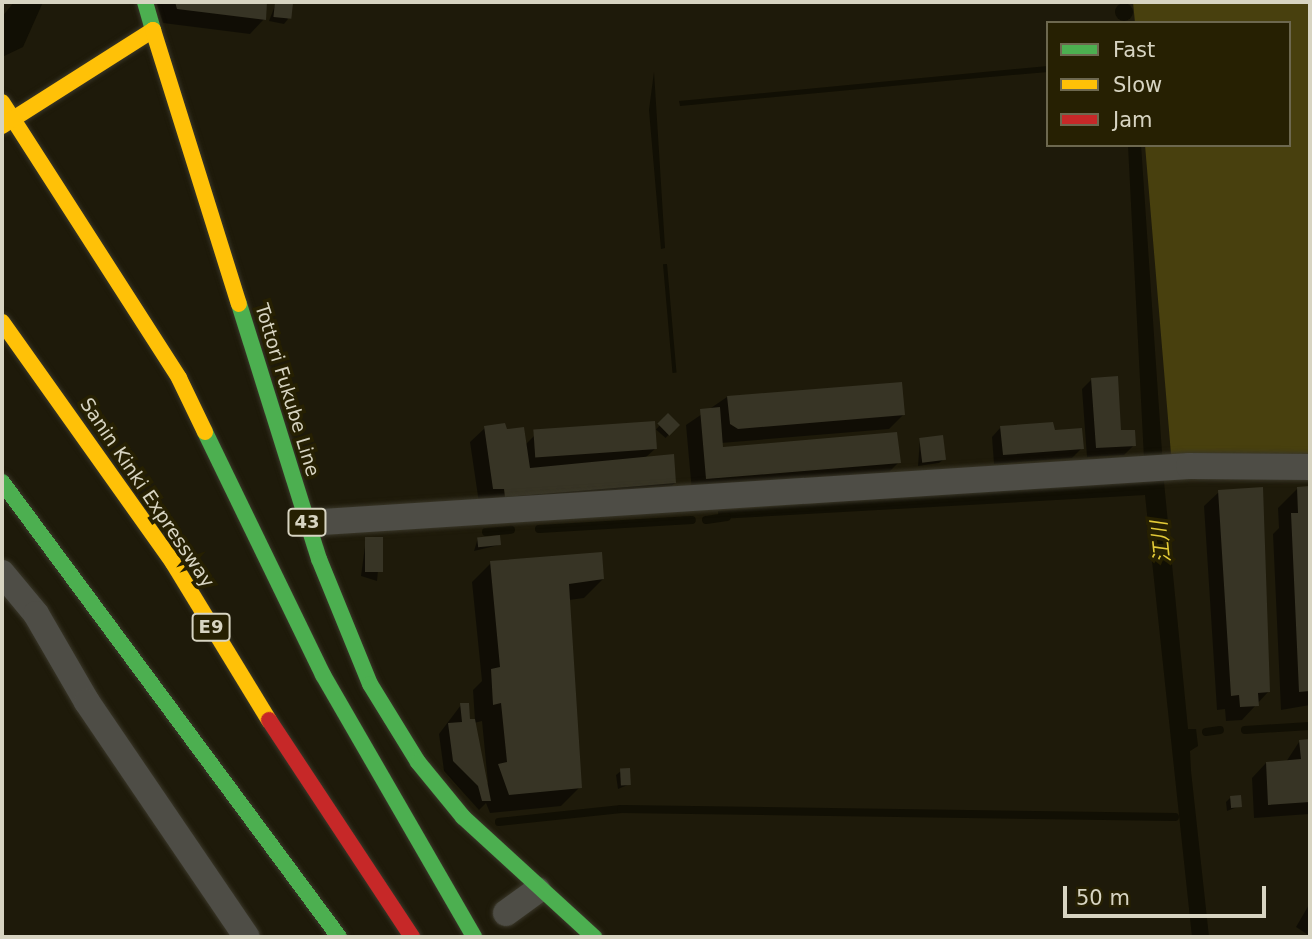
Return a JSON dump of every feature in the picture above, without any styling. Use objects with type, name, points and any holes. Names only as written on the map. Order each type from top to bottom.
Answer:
[{"type":"main road","name":"Tottori Fukube Line","points":[[145,2],[307,523],[350,643],[395,727],[463,817],[538,890],[594,937]]},
{"type":"main road","points":[[8,122],[153,30]]},
{"type":"main road","points":[[2,102],[8,122],[179,378],[323,674],[474,937]]},
{"type":"main road","name":"Sanin Kinki Expressway","points":[[2,322],[173,563],[251,694],[412,937]]},
{"type":"main road","points":[[2,482],[340,937]]},
{"type":"street","points":[[307,523],[1189,466],[1310,467]]},
{"type":"street","points":[[2,573],[36,614],[87,702],[247,937]]},
{"type":"street","points":[[506,913],[538,890]]},
{"type":"shaded area","points":[[1133,2],[1310,2],[1310,456],[1171,454],[1145,147],[1291,147],[1291,21],[1135,21]]},
{"type":"water","points":[[14,2],[43,2],[23,47],[2,57],[2,17]]},
{"type":"water","points":[[1124,3],[1130,6],[1133,12],[1130,18],[1124,21],[1118,18],[1115,12],[1118,6]]},
{"type":"water","points":[[1046,66],[1046,72],[680,106],[679,101]]},
{"type":"water","points":[[654,72],[665,248],[661,249],[649,110]]},
{"type":"water","name":"江川","points":[[1128,147],[1141,147],[1164,482],[1188,729],[1196,729],[1198,746],[1190,751],[1191,771],[1209,937],[1192,937],[1145,495],[718,519],[718,511],[1145,478]]},
{"type":"water","points":[[663,264],[667,264],[676,373],[673,373]]},
{"type":"building","points":[[175,2],[267,2],[266,20],[177,9]]},
{"type":"building","points":[[275,2],[293,4],[291,19],[273,17]]},
{"type":"building","points":[[1118,376],[1121,430],[1135,430],[1136,446],[1096,448],[1091,378]]},
{"type":"building","points":[[902,382],[905,415],[738,429],[730,424],[727,396]]},
{"type":"building","points":[[720,407],[723,447],[897,432],[901,463],[706,479],[700,409]]},
{"type":"building","points":[[668,413],[680,425],[669,436],[657,424]]},
{"type":"building","points":[[655,421],[657,449],[535,457],[533,430]]},
{"type":"building","points":[[1053,422],[1055,430],[1082,428],[1084,449],[1003,455],[1000,426]]},
{"type":"building","points":[[505,423],[507,429],[524,427],[530,468],[674,454],[676,483],[505,497],[504,489],[493,489],[484,426]]},
{"type":"building","points":[[943,435],[946,460],[922,463],[919,438]]},
{"type":"building","points":[[1310,486],[1310,691],[1299,692],[1291,513],[1298,513],[1297,487]]},
{"type":"building","points":[[1263,487],[1270,692],[1258,693],[1259,706],[1240,707],[1239,695],[1231,696],[1218,490]]},
{"type":"building","points":[[500,535],[501,545],[478,547],[477,537]]},
{"type":"building","points":[[365,537],[383,537],[383,572],[365,572]]},
{"type":"building","points":[[602,552],[604,579],[569,584],[582,788],[509,795],[498,764],[507,762],[501,703],[493,705],[491,669],[500,667],[490,561]]},
{"type":"building","points":[[460,703],[469,703],[470,719],[475,719],[491,801],[482,801],[478,786],[453,761],[448,723],[462,722]]},
{"type":"building","points":[[1310,739],[1310,802],[1268,805],[1266,762],[1301,759],[1299,740]]},
{"type":"building","points":[[630,768],[631,785],[621,786],[620,769]]},
{"type":"building","points":[[1241,795],[1242,807],[1231,808],[1230,796]]},
{"type":"waterway","points":[[706,520],[727,517]]},
{"type":"waterway","points":[[539,529],[692,520]]},
{"type":"waterway","points":[[486,532],[511,530]]},
{"type":"waterway","points":[[1245,730],[1310,726]]},
{"type":"waterway","points":[[1206,732],[1220,730]]},
{"type":"waterway","points":[[499,822],[621,809],[1175,817]]},
{"type":"traffic: fast","points":[[145,2],[153,30]]},
{"type":"traffic: fast","points":[[239,304],[319,559],[370,684],[418,762],[463,817],[594,937]]},
{"type":"traffic: fast","points":[[205,432],[323,675],[474,937]]},
{"type":"traffic: fast","points":[[2,482],[339,937]]},
{"type":"traffic: slow","points":[[2,126],[153,30],[239,304]]},
{"type":"traffic: slow","points":[[2,102],[179,378],[205,432]]},
{"type":"traffic: slow","points":[[2,322],[173,563],[269,720]]},
{"type":"traffic: jam","points":[[269,720],[412,937]]}]
